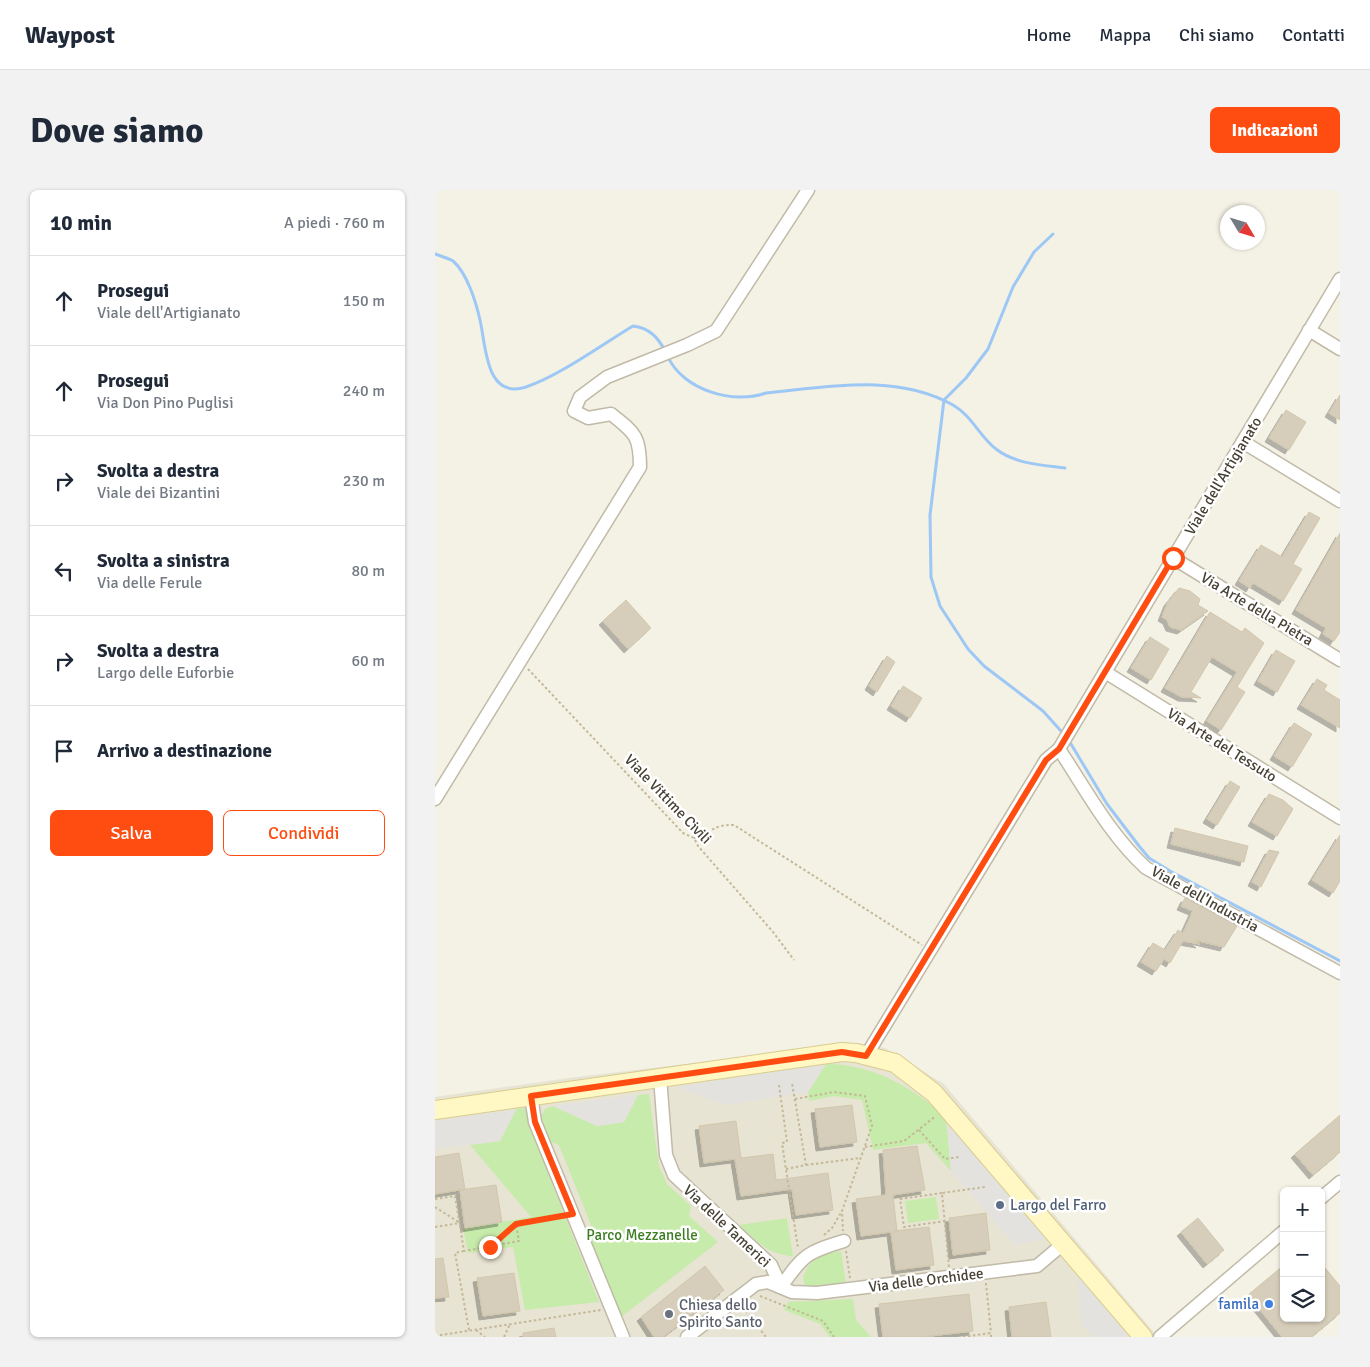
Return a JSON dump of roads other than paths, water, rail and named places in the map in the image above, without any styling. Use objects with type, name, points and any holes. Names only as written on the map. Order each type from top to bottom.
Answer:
[{"type":"street","points":[[435,799],[640,467],[640,445],[631,429],[611,414],[587,418],[574,411],[580,397],[607,377],[687,345],[716,330],[807,190]]},
{"type":"street","name":"Viale dell'Artigianato","points":[[866,1056],[1046,760],[1059,749],[1340,279]]},
{"type":"street","points":[[1309,330],[1340,349]]},
{"type":"street","points":[[1243,442],[1340,501]]},
{"type":"street","name":"Via Arte della Pietra","points":[[1173,558],[1340,660]]},
{"type":"street","name":"Via Arte del Tessuto","points":[[1105,672],[1340,818]]},
{"type":"street","name":"Viale dell'Industria","points":[[1059,749],[1123,845],[1146,868],[1340,973]]},
{"type":"street","points":[[435,1110],[842,1052],[895,1063],[934,1093],[1141,1336]]},
{"type":"street","name":"Via delle Tamerici","points":[[659,1077],[666,1155],[674,1175],[771,1265],[781,1287]]},
{"type":"street","points":[[531,1096],[535,1122],[623,1337]]},
{"type":"street","points":[[1325,1195],[1340,1182]]},
{"type":"street","points":[[1161,1337],[1282,1232]]},
{"type":"street","points":[[781,1287],[800,1260],[818,1249],[844,1241]]},
{"type":"street","name":"Via delle Orchidee","points":[[687,1337],[756,1284],[768,1282],[791,1292],[817,1293],[1037,1266],[1063,1244]]},
{"type":"waterway","points":[[1053,234],[1034,252],[1013,287],[988,349],[966,378],[944,400],[930,515],[931,577],[940,606],[968,649],[984,666],[1043,711],[1061,731]]},
{"type":"waterway","points":[[435,254],[453,261],[467,280],[478,313],[486,356],[495,378],[502,386],[512,389],[526,387],[539,382],[566,368],[633,326],[644,329],[652,334],[665,351]]},
{"type":"waterway","points":[[668,357],[675,369],[685,378],[697,386],[725,396],[753,396],[814,388],[862,385],[909,389],[931,395],[960,410],[985,439],[1003,454],[1020,461],[1065,468]]},
{"type":"waterway","points":[[1071,744],[1107,804],[1149,858],[1340,961]]},
{"type":"place","name":"Largo del Farro","points":[[1000,1205]]},
{"type":"place","name":"famila","points":[[1269,1304]]},
{"type":"place","name":"Chiesa dello Spirito Santo","points":[[669,1314]]},
{"type":"park label","name":"Parco Mezzanelle","points":[[642,1235]]}]
